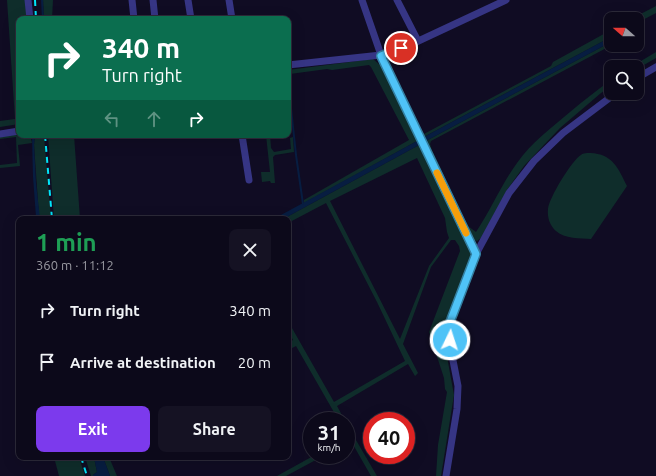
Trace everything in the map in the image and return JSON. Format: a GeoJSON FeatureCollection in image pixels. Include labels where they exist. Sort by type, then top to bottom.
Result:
{"type":"FeatureCollection","features":[{"type":"Feature","properties":{"kind":"street"},"geometry":{"type":"LineString","coordinates":[[28,0],[30,16]]}},
{"type":"Feature","properties":{"kind":"street"},"geometry":{"type":"LineString","coordinates":[[132,0],[134,16]]}},
{"type":"Feature","properties":{"kind":"street"},"geometry":{"type":"LineString","coordinates":[[153,0],[155,16]]}},
{"type":"Feature","properties":{"kind":"street"},"geometry":{"type":"LineString","coordinates":[[188,0],[191,16]]}},
{"type":"Feature","properties":{"kind":"street"},"geometry":{"type":"LineString","coordinates":[[229,0],[232,16]]}},
{"type":"Feature","properties":{"kind":"street"},"geometry":{"type":"LineString","coordinates":[[362,0],[381,56],[476,254]]}},
{"type":"Feature","properties":{"kind":"street"},"geometry":{"type":"LineString","coordinates":[[398,0],[418,41]]}},
{"type":"Feature","properties":{"kind":"street"},"geometry":{"type":"LineString","coordinates":[[291,65],[381,56],[418,41],[506,0]]}},
{"type":"Feature","properties":{"kind":"street"},"geometry":{"type":"LineString","coordinates":[[644,74],[656,67]]}},
{"type":"Feature","properties":{"kind":"street"},"geometry":{"type":"LineString","coordinates":[[446,476],[457,409],[458,386],[450,340],[450,322],[476,254],[509,193],[534,162],[563,133],[607,100]]}},
{"type":"Feature","properties":{"kind":"street"},"geometry":{"type":"LineString","coordinates":[[0,134],[16,131]]}},
{"type":"Feature","properties":{"kind":"street"},"geometry":{"type":"LineString","coordinates":[[242,138],[249,180]]}},
{"type":"Feature","properties":{"kind":"green space"},"geometry":{"type":"Polygon","coordinates":[[[7,0],[26,0],[27,16],[16,16],[16,124],[0,127],[0,121],[15,119],[7,0]]]}},
{"type":"Feature","properties":{"kind":"green space"},"geometry":{"type":"Polygon","coordinates":[[[43,0],[53,0],[52,16],[44,16],[43,0]]]}},
{"type":"Feature","properties":{"kind":"green space"},"geometry":{"type":"Polygon","coordinates":[[[656,6],[656,13],[644,19],[644,12],[656,6]]]}},
{"type":"Feature","properties":{"kind":"green space"},"geometry":{"type":"Polygon","coordinates":[[[604,34],[604,41],[422,138],[422,135],[551,66],[553,62],[604,34]]]}},
{"type":"Feature","properties":{"kind":"green space"},"geometry":{"type":"Polygon","coordinates":[[[604,46],[604,49],[431,141],[430,144],[432,150],[468,226],[476,232],[511,171],[529,149],[556,124],[604,85],[604,91],[560,128],[524,166],[507,190],[481,238],[477,241],[474,240],[424,142],[604,46]]]}},
{"type":"Feature","properties":{"kind":"green space"},"geometry":{"type":"Polygon","coordinates":[[[656,52],[656,58],[644,65],[644,60],[643,60],[656,52]]]}},
{"type":"Feature","properties":{"kind":"green space"},"geometry":{"type":"Polygon","coordinates":[[[373,59],[380,65],[417,141],[304,203],[304,200],[409,140],[369,65],[291,74],[291,70],[373,59]]]}},
{"type":"Feature","properties":{"kind":"green space"},"geometry":{"type":"Polygon","coordinates":[[[16,133],[16,137],[0,139],[0,136],[16,133]]]}},
{"type":"Feature","properties":{"kind":"green space"},"geometry":{"type":"Polygon","coordinates":[[[293,137],[294,152],[275,155],[273,157],[275,183],[271,183],[270,181],[262,182],[261,172],[270,172],[266,138],[270,138],[271,148],[274,152],[291,149],[290,138],[293,137]]]}},
{"type":"Feature","properties":{"kind":"green space"},"geometry":{"type":"Polygon","coordinates":[[[16,138],[31,138],[32,143],[18,145],[20,166],[0,168],[0,165],[17,163],[16,138]]]}},
{"type":"Feature","properties":{"kind":"green space"},"geometry":{"type":"Polygon","coordinates":[[[35,138],[44,138],[51,216],[39,216],[35,138]]]}},
{"type":"Feature","properties":{"kind":"green space"},"geometry":{"type":"Polygon","coordinates":[[[48,138],[74,138],[80,216],[54,216],[48,138]]]}},
{"type":"Feature","properties":{"kind":"green space"},"geometry":{"type":"Polygon","coordinates":[[[419,145],[472,251],[472,255],[449,312],[444,329],[446,351],[454,395],[441,476],[436,476],[438,445],[447,392],[429,332],[460,251],[455,240],[451,240],[431,267],[403,344],[418,373],[415,376],[408,364],[337,406],[340,412],[334,412],[296,346],[291,348],[291,341],[293,340],[291,336],[291,326],[334,402],[405,361],[377,302],[326,203],[291,221],[291,216],[289,216],[419,145]],[[417,158],[330,201],[400,339],[429,266],[449,238],[445,218],[417,158]]]}},
{"type":"Feature","properties":{"kind":"green space"},"geometry":{"type":"Polygon","coordinates":[[[590,153],[604,156],[614,163],[627,186],[591,239],[573,238],[559,234],[549,221],[549,204],[572,164],[582,154],[590,153]]]}},
{"type":"Feature","properties":{"kind":"green space"},"geometry":{"type":"Polygon","coordinates":[[[355,438],[363,452],[363,462],[355,448],[355,438]]]}},
{"type":"Feature","properties":{"kind":"green space"},"geometry":{"type":"Polygon","coordinates":[[[55,460],[80,460],[85,476],[59,476],[55,460]]]}},
{"type":"Feature","properties":{"kind":"green space"},"geometry":{"type":"Polygon","coordinates":[[[86,460],[95,460],[97,472],[91,476],[86,460]]]}},
{"type":"Feature","properties":{"kind":"green space"},"geometry":{"type":"Polygon","coordinates":[[[104,460],[110,460],[117,476],[110,476],[104,460]]]}},
{"type":"Feature","properties":{"kind":"green space"},"geometry":{"type":"Polygon","coordinates":[[[303,462],[303,464],[308,464],[286,476],[277,476],[303,462]]]}},
{"type":"Feature","properties":{"kind":"green space"},"geometry":{"type":"Polygon","coordinates":[[[364,464],[370,464],[377,476],[371,476],[364,464]]]}},
{"type":"Feature","properties":{"kind":"water"},"geometry":{"type":"Polygon","coordinates":[[[604,41],[604,46],[424,142],[422,138],[604,41]]]}},
{"type":"Feature","properties":{"kind":"water"},"geometry":{"type":"Polygon","coordinates":[[[32,138],[35,138],[36,183],[40,216],[36,216],[32,138]]]}},
{"type":"Feature","properties":{"kind":"water"},"geometry":{"type":"Polygon","coordinates":[[[417,141],[419,145],[289,216],[281,215],[417,141]]]}},
{"type":"Feature","properties":{"kind":"water"},"geometry":{"type":"Polygon","coordinates":[[[95,460],[104,460],[110,476],[93,476],[97,472],[95,460]]]}},
{"type":"Feature","properties":{"kind":"waterway"},"geometry":{"type":"LineString","coordinates":[[42,0],[43,16]]}},
{"type":"Feature","properties":{"kind":"waterway"},"geometry":{"type":"LineString","coordinates":[[291,108],[303,204]]}},
{"type":"Feature","properties":{"kind":"railway"},"geometry":{"type":"LineString","coordinates":[[35,0],[36,16]]}},
{"type":"Feature","properties":{"kind":"railway"},"geometry":{"type":"LineString","coordinates":[[45,138],[52,216]]}},
{"type":"Feature","properties":{"kind":"railway"},"geometry":{"type":"LineString","coordinates":[[82,460],[87,476]]}},
{"type":"Feature","properties":{"kind":"slow traffic"},"geometry":{"type":"LineString","coordinates":[[437,173],[466,233]]}},
{"type":"Feature","properties":{"kind":"route"},"geometry":{"type":"LineString","coordinates":[[401,48],[381,56],[476,254],[450,322],[450,340]]}}]}
